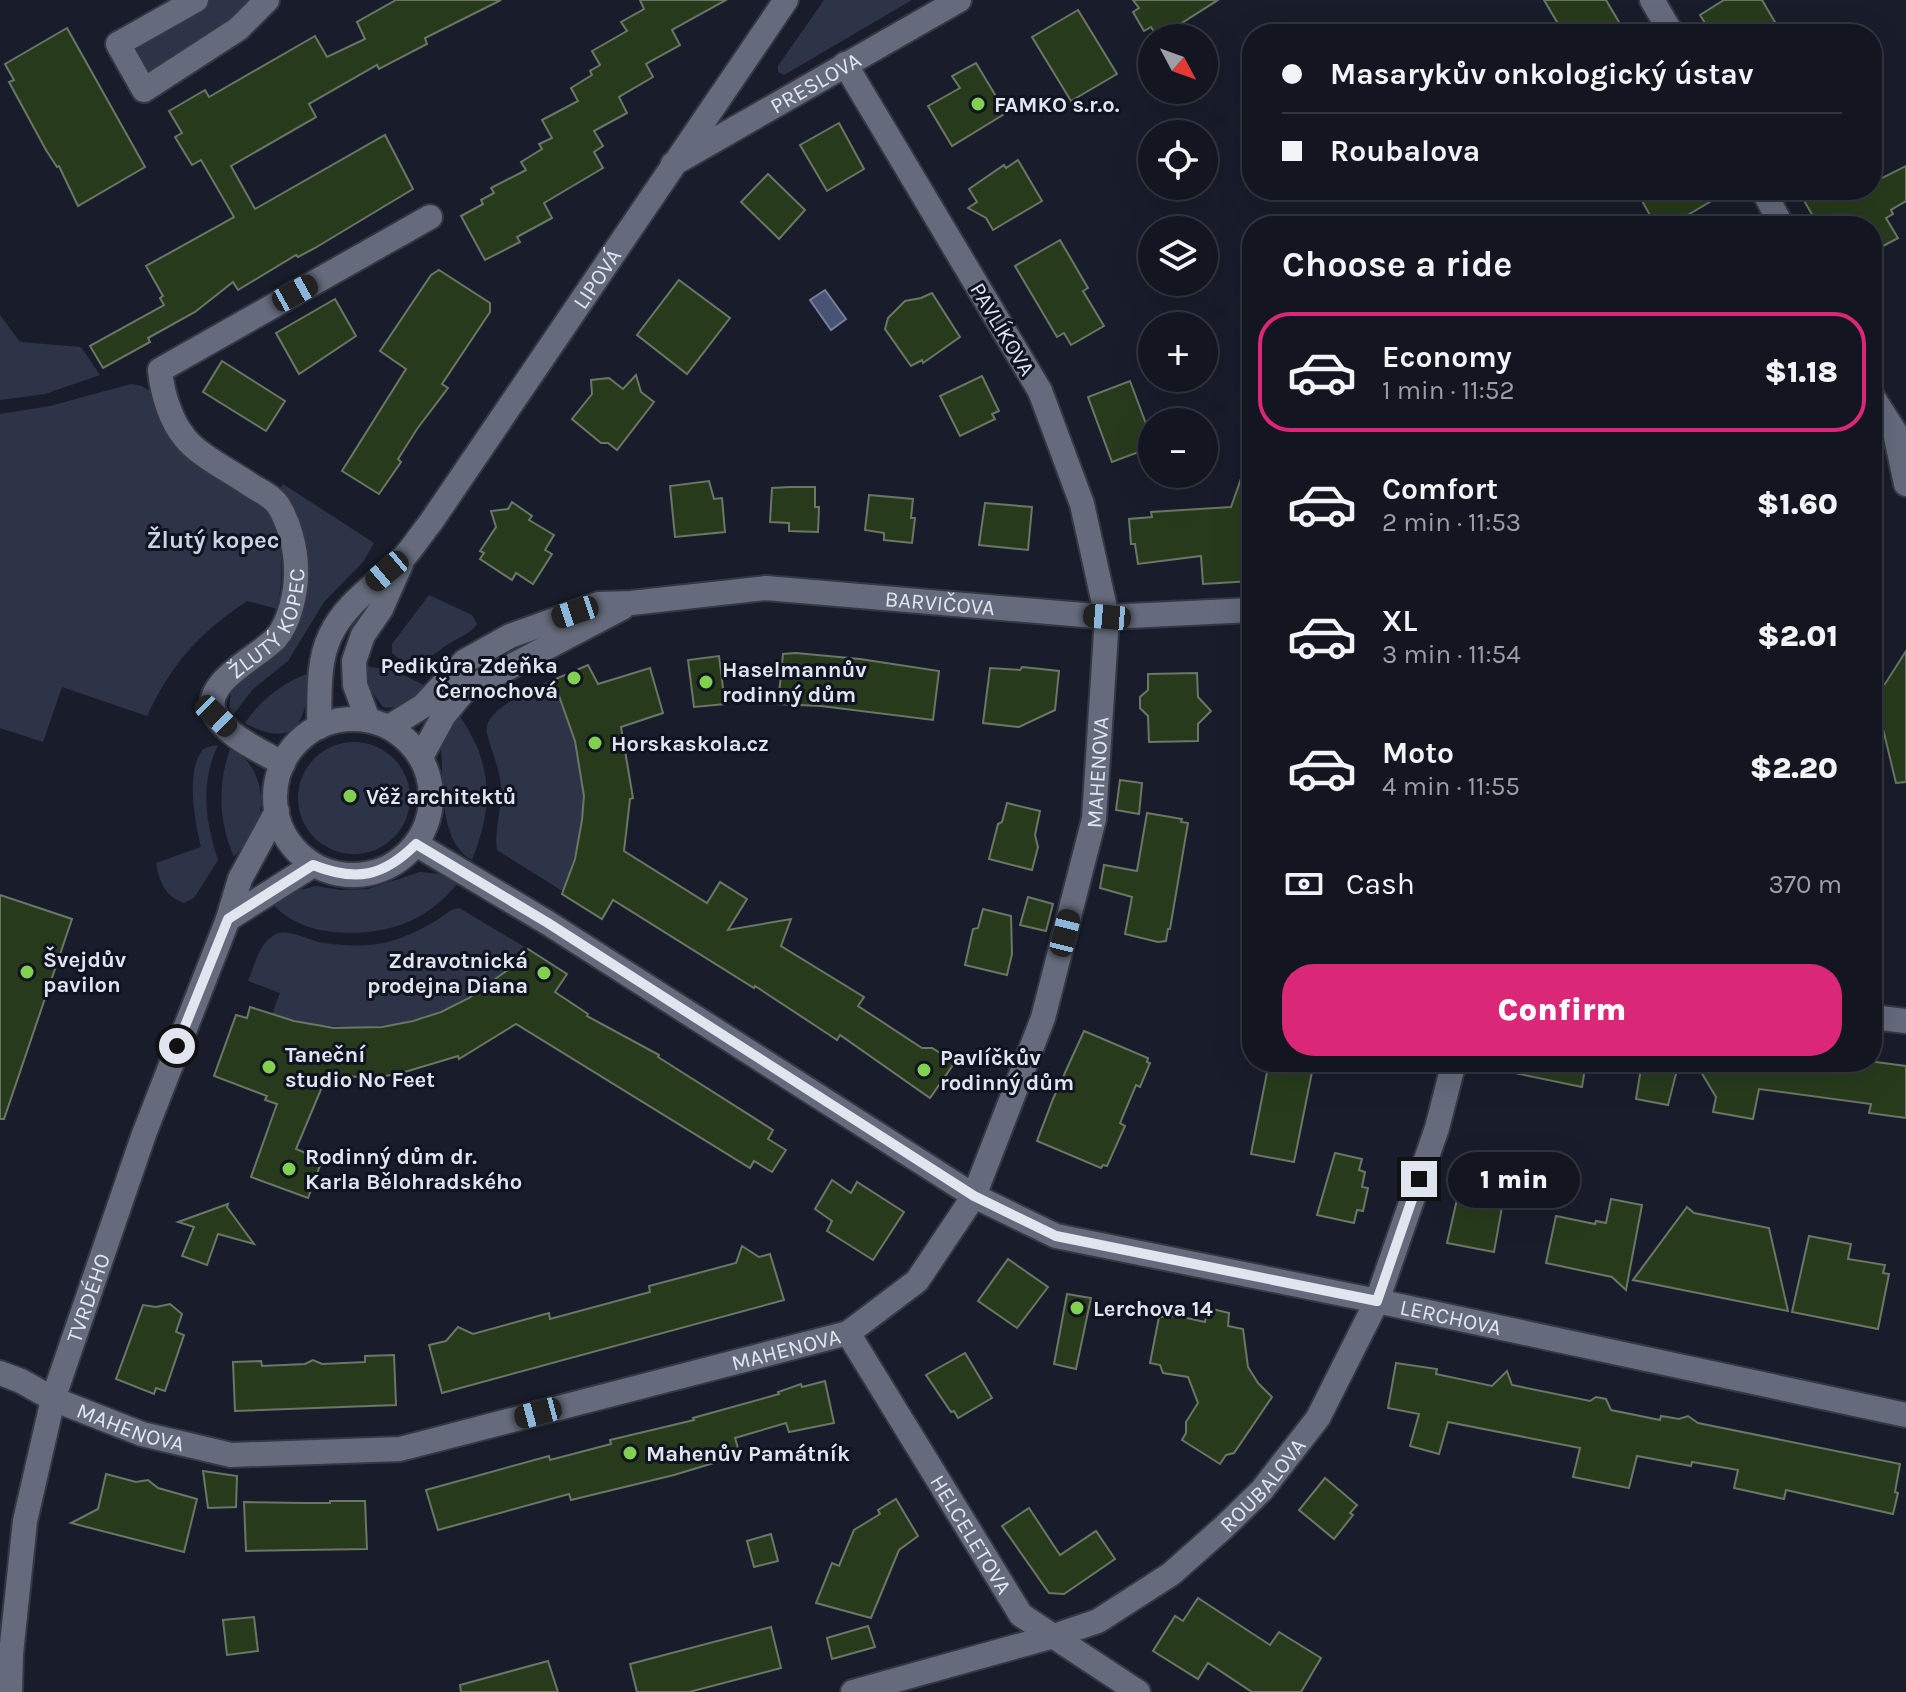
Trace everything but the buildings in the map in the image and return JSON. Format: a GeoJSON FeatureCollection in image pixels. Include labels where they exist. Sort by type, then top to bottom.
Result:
{"type":"FeatureCollection","features":[{"type":"Feature","properties":{"kind":"street"},"geometry":{"type":"LineString","coordinates":[[196,0],[118,44],[144,90],[238,29],[267,0]]}},
{"type":"Feature","properties":{"kind":"street","name":"PRESLOVA"},"geometry":{"type":"LineString","coordinates":[[673,164],[959,0]]}},
{"type":"Feature","properties":{"kind":"street"},"geometry":{"type":"LineString","coordinates":[[1652,0],[1666,24]]}},
{"type":"Feature","properties":{"kind":"street","name":"LIPOVÁ"},"geometry":{"type":"LineString","coordinates":[[378,724],[355,685],[354,661],[363,635],[381,609],[404,557],[440,509],[781,2]]}},
{"type":"Feature","properties":{"kind":"street","name":"PAVLÍKOVA"},"geometry":{"type":"LineString","coordinates":[[845,64],[1040,391],[1082,504],[1107,617]]}},
{"type":"Feature","properties":{"kind":"street","name":"ŽLUTÝ KOPEC"},"geometry":{"type":"LineString","coordinates":[[283,764],[232,732],[216,716],[213,708],[222,682],[234,669],[276,638],[290,610],[297,571],[292,540],[277,503],[185,439],[172,417],[161,384],[160,370],[430,217]]}},
{"type":"Feature","properties":{"kind":"street"},"geometry":{"type":"LineString","coordinates":[[1882,416],[1891,434],[1906,484]]}},
{"type":"Feature","properties":{"kind":"street","name":"LIPOVÁ"},"geometry":{"type":"LineString","coordinates":[[319,727],[322,664],[328,638],[340,618],[369,586],[404,557]]}},
{"type":"Feature","properties":{"kind":"street","name":"BARVIČOVA"},"geometry":{"type":"LineString","coordinates":[[378,724],[423,706],[465,661],[510,636],[599,604],[766,588],[1107,617],[1242,610]]}},
{"type":"Feature","properties":{"kind":"street","name":"BARVIČOVA"},"geometry":{"type":"LineString","coordinates":[[421,757],[444,715],[464,691],[631,603]]}},
{"type":"Feature","properties":{"kind":"street","name":"MAHENOVA"},"geometry":{"type":"LineString","coordinates":[[53,1399],[142,1434],[231,1455],[400,1449],[848,1333],[917,1281],[974,1196],[1043,1018],[1094,819],[1107,617]]}},
{"type":"Feature","properties":{"kind":"street"},"geometry":{"type":"LineString","coordinates":[[341,720],[378,724],[406,739],[421,757],[430,778],[432,801],[427,824],[416,844],[400,860],[380,871],[357,876],[334,873],[313,865],[292,847],[279,823],[275,796],[280,769],[294,746],[319,727],[341,720]]}},
{"type":"Feature","properties":{"kind":"street","name":"TVRDÉHO"},"geometry":{"type":"LineString","coordinates":[[10,1692],[25,1521],[53,1399],[144,1134],[228,919],[240,879],[277,811]]}},
{"type":"Feature","properties":{"kind":"street","name":"LERCHOVA"},"geometry":{"type":"LineString","coordinates":[[416,844],[555,928],[974,1196],[1056,1236],[1377,1301],[1906,1415]]}},
{"type":"Feature","properties":{"kind":"street"},"geometry":{"type":"LineString","coordinates":[[228,919],[313,865]]}},
{"type":"Feature","properties":{"kind":"street"},"geometry":{"type":"LineString","coordinates":[[1882,1018],[1906,1021]]}},
{"type":"Feature","properties":{"kind":"street","name":"ROUBALOVA"},"geometry":{"type":"LineString","coordinates":[[853,1692],[1098,1621],[1171,1574],[1262,1490],[1318,1418],[1377,1301],[1437,1128],[1451,1072]]}},
{"type":"Feature","properties":{"kind":"street","name":"HELCELETOVA"},"geometry":{"type":"LineString","coordinates":[[848,1333],[1021,1615],[1138,1692]]}},
{"type":"Feature","properties":{"kind":"street"},"geometry":{"type":"LineString","coordinates":[[0,1373],[53,1399]]}},
{"type":"Feature","properties":{"kind":"shaded area"},"geometry":{"type":"Polygon","coordinates":[[[209,0],[256,0],[248,11],[156,72],[142,66],[138,57],[144,39],[164,23],[209,0]]]}},
{"type":"Feature","properties":{"kind":"shaded area"},"geometry":{"type":"Polygon","coordinates":[[[824,0],[912,0],[784,75],[778,72],[778,66],[824,0]]]}},
{"type":"Feature","properties":{"kind":"shaded area"},"geometry":{"type":"Polygon","coordinates":[[[825,290],[846,319],[831,330],[810,300],[825,290]]]}},
{"type":"Feature","properties":{"kind":"shaded area"},"geometry":{"type":"Polygon","coordinates":[[[0,315],[20,342],[81,347],[100,375],[45,394],[0,400],[0,315]]]}},
{"type":"Feature","properties":{"kind":"shaded area"},"geometry":{"type":"Polygon","coordinates":[[[131,384],[151,392],[170,437],[179,450],[264,509],[276,531],[281,557],[277,609],[247,601],[215,625],[177,665],[147,716],[62,687],[43,742],[0,728],[0,414],[50,406],[131,384]]]}},
{"type":"Feature","properties":{"kind":"shaded area"},"geometry":{"type":"Polygon","coordinates":[[[283,484],[374,543],[363,562],[324,602],[288,661],[253,689],[233,715],[229,708],[231,693],[289,641],[300,616],[278,491],[283,484]]]}},
{"type":"Feature","properties":{"kind":"shaded area"},"geometry":{"type":"Polygon","coordinates":[[[429,595],[472,615],[477,624],[429,658],[409,663],[392,653],[392,644],[429,595]]]}},
{"type":"Feature","properties":{"kind":"shaded area"},"geometry":{"type":"Polygon","coordinates":[[[367,666],[397,672],[426,686],[402,705],[383,707],[370,689],[367,666]]]}},
{"type":"Feature","properties":{"kind":"shaded area"},"geometry":{"type":"Polygon","coordinates":[[[309,673],[305,705],[296,726],[288,732],[277,734],[245,723],[273,693],[309,673]]]}},
{"type":"Feature","properties":{"kind":"shaded area"},"geometry":{"type":"Polygon","coordinates":[[[550,680],[572,728],[584,784],[582,827],[564,892],[497,850],[501,788],[487,733],[487,725],[500,709],[550,680]]]}},
{"type":"Feature","properties":{"kind":"shaded area"},"geometry":{"type":"Polygon","coordinates":[[[458,714],[478,749],[486,785],[484,821],[472,860],[453,840],[443,794],[442,739],[458,714]]]}},
{"type":"Feature","properties":{"kind":"shaded area"},"geometry":{"type":"Polygon","coordinates":[[[354,742],[376,746],[394,758],[406,776],[410,798],[406,820],[394,838],[376,850],[354,854],[332,850],[314,838],[302,820],[298,798],[302,776],[314,758],[332,746],[354,742]]]}},
{"type":"Feature","properties":{"kind":"shaded area"},"geometry":{"type":"Polygon","coordinates":[[[218,745],[209,773],[206,802],[218,860],[194,898],[184,903],[164,888],[156,863],[201,847],[194,812],[196,761],[202,750],[218,745]]]}},
{"type":"Feature","properties":{"kind":"shaded area"},"geometry":{"type":"Polygon","coordinates":[[[230,749],[253,769],[261,799],[256,825],[234,857],[225,831],[222,804],[223,777],[230,749]]]}},
{"type":"Feature","properties":{"kind":"shaded area"},"geometry":{"type":"Polygon","coordinates":[[[420,872],[439,874],[458,883],[426,912],[387,929],[352,933],[316,929],[285,915],[273,904],[296,891],[316,886],[340,890],[368,889],[420,872]]]}},
{"type":"Feature","properties":{"kind":"shaded area"},"geometry":{"type":"Polygon","coordinates":[[[459,908],[528,949],[472,995],[441,1010],[378,1026],[344,1027],[308,1023],[272,1014],[280,993],[248,981],[265,942],[276,934],[287,933],[335,944],[376,944],[409,935],[459,908]]]}},
{"type":"Feature","properties":{"kind":"place","name":"FAMKO s.r.o."},"geometry":{"type":"Point","coordinates":[978,104]}},
{"type":"Feature","properties":{"kind":"place","name":"Pedikůra Zdeňka Černochová"},"geometry":{"type":"Point","coordinates":[574,678]}},
{"type":"Feature","properties":{"kind":"place","name":"Haselmannův rodinný dům"},"geometry":{"type":"Point","coordinates":[706,682]}},
{"type":"Feature","properties":{"kind":"place","name":"Horskaskola.cz"},"geometry":{"type":"Point","coordinates":[595,743]}},
{"type":"Feature","properties":{"kind":"place","name":"Věž architektů"},"geometry":{"type":"Point","coordinates":[350,796]}},
{"type":"Feature","properties":{"kind":"place","name":"Švejdův pavilon"},"geometry":{"type":"Point","coordinates":[27,972]}},
{"type":"Feature","properties":{"kind":"place","name":"Zdravotnická prodejna Diana"},"geometry":{"type":"Point","coordinates":[544,973]}},
{"type":"Feature","properties":{"kind":"place","name":"Taneční studio No Feet"},"geometry":{"type":"Point","coordinates":[269,1067]}},
{"type":"Feature","properties":{"kind":"place","name":"Pavlíčkův rodinný dům"},"geometry":{"type":"Point","coordinates":[924,1070]}},
{"type":"Feature","properties":{"kind":"place","name":"Rodinný dům dr. Karla Bělohradského"},"geometry":{"type":"Point","coordinates":[289,1169]}},
{"type":"Feature","properties":{"kind":"place","name":"Lerchova 14"},"geometry":{"type":"Point","coordinates":[1077,1308]}},
{"type":"Feature","properties":{"kind":"place","name":"Mahenův Památník"},"geometry":{"type":"Point","coordinates":[630,1453]}},
{"type":"Feature","properties":{"kind":"district","name":"Žlutý kopec"},"geometry":{"type":"Point","coordinates":[213,540]}},
{"type":"Feature","properties":{"kind":"route"},"geometry":{"type":"LineString","coordinates":[[177,1046],[228,919],[313,865],[334,873],[357,876],[380,871],[400,860],[416,844],[548,923],[974,1196],[1056,1236],[1377,1301],[1419,1179]]}}]}
